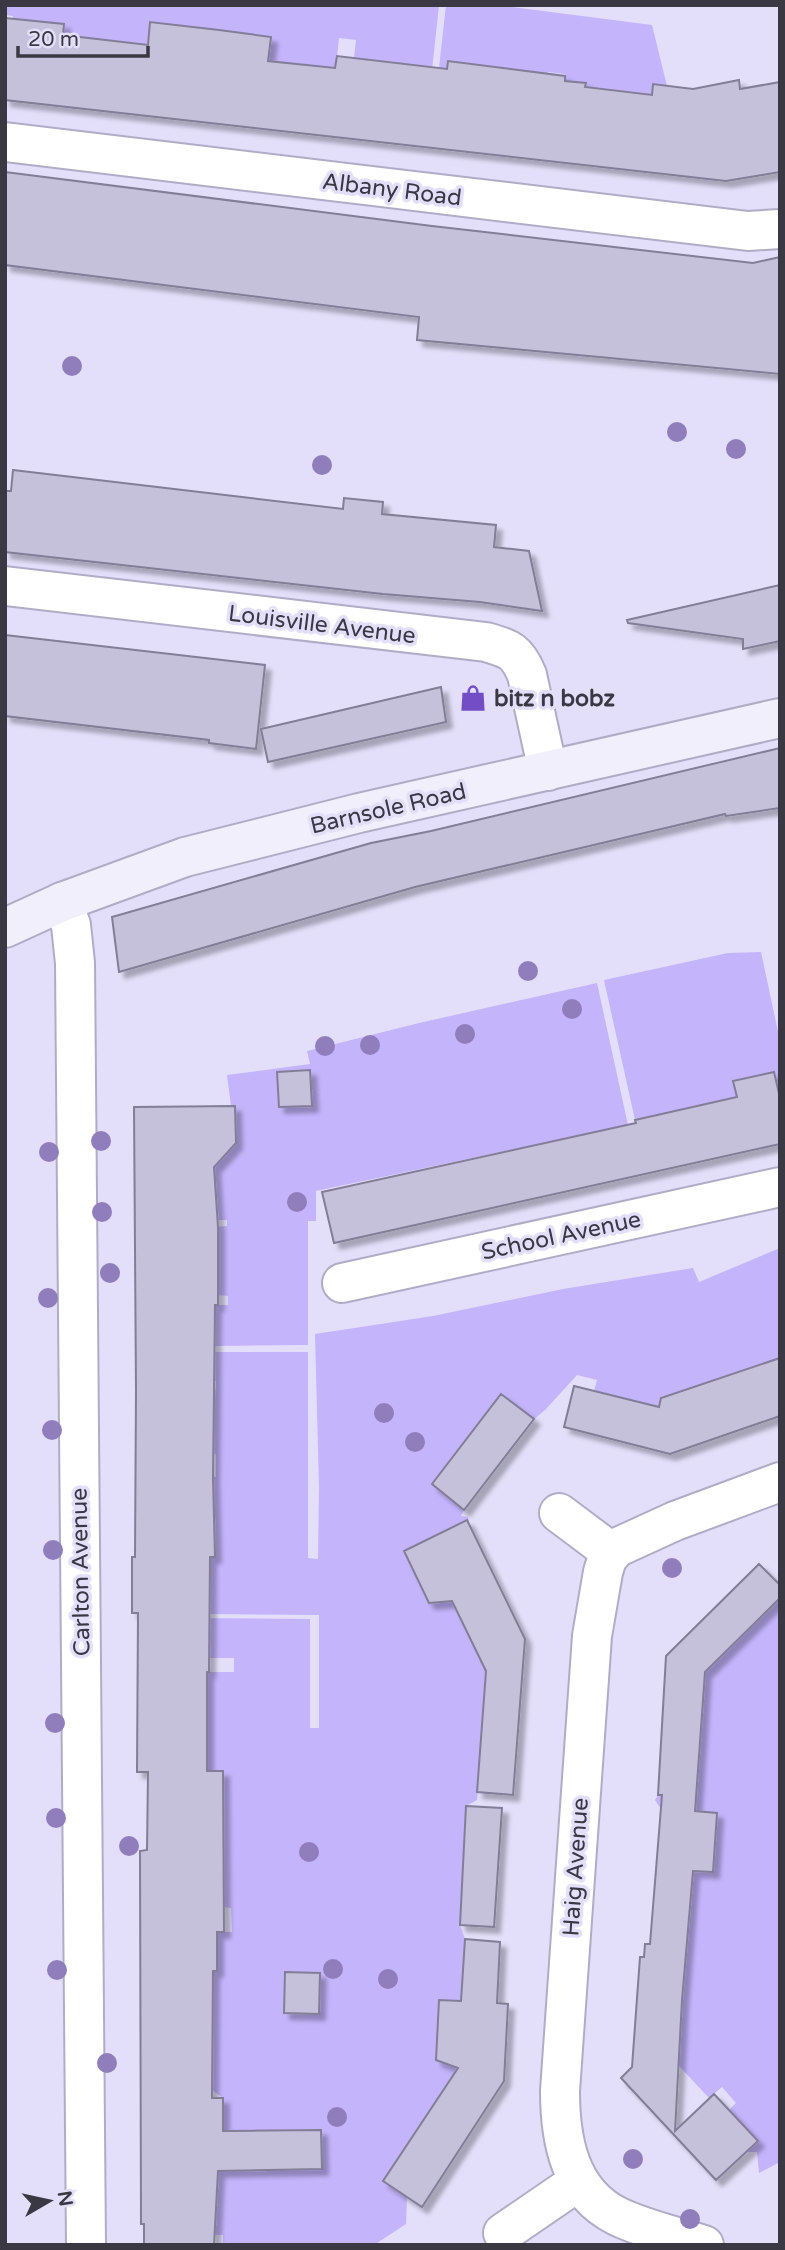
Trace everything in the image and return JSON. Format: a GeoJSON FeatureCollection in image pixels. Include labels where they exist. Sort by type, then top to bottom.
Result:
{"type":"FeatureCollection","features":[{"type":"Feature","properties":{"kind":"street","name":"Albany Road"},"geometry":{"type":"LineString","coordinates":[[5,142],[735,229],[780,229]]}},
{"type":"Feature","properties":{"kind":"street","name":"Louisville Avenue"},"geometry":{"type":"LineString","coordinates":[[5,586],[486,642],[509,649],[521,660],[527,675],[548,771]]}},
{"type":"Feature","properties":{"kind":"street","name":"Barnsole Road"},"geometry":{"type":"LineString","coordinates":[[5,928],[62,902],[185,857],[359,813],[780,718]]}},
{"type":"Feature","properties":{"kind":"street","name":"Carlton Avenue"},"geometry":{"type":"LineString","coordinates":[[62,902],[71,925],[75,963],[86,2245]]}},
{"type":"Feature","properties":{"kind":"street","name":"School Avenue"},"geometry":{"type":"LineString","coordinates":[[342,1283],[780,1187]]}},
{"type":"Feature","properties":{"kind":"street"},"geometry":{"type":"LineString","coordinates":[[559,1513],[611,1552],[665,1525],[780,1482]]}},
{"type":"Feature","properties":{"kind":"street","name":"Haig Avenue"},"geometry":{"type":"LineString","coordinates":[[611,1552],[603,1572],[592,1636],[560,2091],[562,2135],[579,2181],[597,2202],[617,2216],[704,2245]]}},
{"type":"Feature","properties":{"kind":"street"},"geometry":{"type":"LineString","coordinates":[[503,2233],[579,2181]]}},
{"type":"Feature","properties":{"kind":"shaded area"},"geometry":{"type":"Polygon","coordinates":[[[5,5],[439,5],[429,98],[422,66],[354,58],[356,40],[339,38],[334,87],[318,67],[283,62],[281,81],[168,24],[150,22],[148,45],[61,55],[64,25],[29,20],[9,49],[13,16],[5,15],[5,5]]]}},
{"type":"Feature","properties":{"kind":"shaded area"},"geometry":{"type":"Polygon","coordinates":[[[446,5],[496,5],[652,25],[667,86],[654,84],[649,124],[582,116],[586,84],[565,81],[565,74],[548,72],[545,96],[448,61],[445,87],[437,86],[446,5]]]}},
{"type":"Feature","properties":{"kind":"shaded area"},"geometry":{"type":"Polygon","coordinates":[[[761,952],[780,1041],[780,1092],[773,1072],[733,1081],[737,1097],[635,1120],[604,980],[728,953],[761,952]]]}},
{"type":"Feature","properties":{"kind":"shaded area"},"geometry":{"type":"Polygon","coordinates":[[[597,983],[628,1125],[316,1191],[316,1221],[308,1221],[308,1345],[215,1346],[215,1305],[228,1305],[228,1296],[218,1295],[215,1227],[227,1226],[227,1220],[192,1220],[192,1185],[236,1143],[235,1112],[231,1106],[227,1075],[310,1064],[307,1051],[597,983]]]}},
{"type":"Feature","properties":{"kind":"shaded area"},"geometry":{"type":"Polygon","coordinates":[[[780,1248],[780,1358],[684,1401],[662,1396],[659,1407],[594,1391],[597,1380],[577,1375],[534,1419],[501,1394],[432,1484],[464,1510],[461,1516],[468,1517],[470,1526],[449,1529],[404,1551],[429,1603],[452,1601],[488,1667],[477,1800],[466,1806],[460,1925],[465,1939],[461,2001],[439,2001],[436,2060],[460,2069],[384,2181],[407,2197],[406,2224],[374,2245],[223,2245],[223,2235],[144,2234],[143,2229],[216,2230],[215,2225],[204,2214],[223,2098],[212,2090],[195,1971],[217,1971],[217,1932],[232,1932],[231,1908],[223,1907],[223,1772],[207,1772],[207,1729],[187,1672],[234,1672],[234,1658],[206,1658],[187,1618],[310,1619],[310,1728],[319,1728],[319,1615],[210,1614],[210,1557],[194,1478],[216,1477],[216,1454],[194,1454],[194,1400],[215,1400],[216,1381],[194,1381],[194,1352],[308,1352],[308,1558],[318,1559],[315,1334],[433,1316],[563,1289],[693,1268],[699,1282],[780,1248]]]}},
{"type":"Feature","properties":{"kind":"shaded area"},"geometry":{"type":"Polygon","coordinates":[[[780,1598],[780,2162],[759,2173],[757,2152],[746,2152],[742,2147],[753,2136],[729,2110],[736,2103],[722,2087],[709,2098],[680,2067],[656,2064],[679,2055],[686,1947],[652,1928],[689,1930],[693,1871],[713,1872],[717,1814],[661,1809],[655,1800],[658,1795],[696,1797],[703,1675],[780,1598]]]}},
{"type":"Feature","properties":{"kind":"building"},"geometry":{"type":"Polygon","coordinates":[[[5,18],[64,24],[63,35],[148,45],[150,22],[219,30],[271,37],[268,61],[335,68],[337,56],[447,69],[448,61],[565,76],[565,81],[586,83],[585,87],[652,95],[653,84],[693,89],[739,80],[740,89],[780,82],[780,172],[726,181],[5,100],[5,18]]]}},
{"type":"Feature","properties":{"kind":"building"},"geometry":{"type":"Polygon","coordinates":[[[5,172],[753,263],[780,257],[780,374],[417,340],[419,317],[5,265],[5,172]]]}},
{"type":"Feature","properties":{"kind":"building"},"geometry":{"type":"Polygon","coordinates":[[[13,470],[343,509],[344,498],[383,502],[382,514],[496,525],[494,547],[529,551],[542,611],[480,602],[383,594],[5,552],[5,491],[11,491],[13,470]]]}},
{"type":"Feature","properties":{"kind":"building"},"geometry":{"type":"Polygon","coordinates":[[[780,585],[780,641],[743,649],[743,639],[628,623],[627,620],[780,585]]]}},
{"type":"Feature","properties":{"kind":"building"},"geometry":{"type":"Polygon","coordinates":[[[5,635],[265,665],[256,749],[209,743],[209,740],[5,716],[5,635]]]}},
{"type":"Feature","properties":{"kind":"building"},"geometry":{"type":"Polygon","coordinates":[[[441,687],[446,722],[268,762],[261,729],[441,687]]]}},
{"type":"Feature","properties":{"kind":"building"},"geometry":{"type":"Polygon","coordinates":[[[780,748],[780,808],[725,814],[415,887],[119,972],[112,917],[371,843],[780,748]]]}},
{"type":"Feature","properties":{"kind":"building"},"geometry":{"type":"Polygon","coordinates":[[[310,1070],[312,1106],[279,1107],[277,1072],[310,1070]]]}},
{"type":"Feature","properties":{"kind":"building"},"geometry":{"type":"Polygon","coordinates":[[[774,1072],[780,1098],[780,1144],[334,1243],[322,1192],[636,1123],[635,1120],[737,1097],[733,1081],[774,1072]]]}},
{"type":"Feature","properties":{"kind":"building"},"geometry":{"type":"Polygon","coordinates":[[[235,1106],[236,1143],[214,1167],[218,1227],[218,1305],[215,1305],[215,1557],[210,1557],[207,1771],[223,1771],[224,1932],[217,1932],[217,1971],[213,1971],[212,2098],[223,2098],[223,2131],[321,2130],[322,2169],[218,2171],[214,2245],[144,2245],[144,2224],[141,2224],[140,1851],[147,1850],[148,1772],[137,1772],[138,1613],[132,1613],[136,1391],[134,1107],[235,1106]]]}},
{"type":"Feature","properties":{"kind":"building"},"geometry":{"type":"Polygon","coordinates":[[[780,1358],[780,1416],[670,1454],[564,1427],[574,1386],[659,1407],[661,1398],[780,1358]]]}},
{"type":"Feature","properties":{"kind":"building"},"geometry":{"type":"Polygon","coordinates":[[[501,1394],[534,1419],[464,1510],[432,1484],[501,1394]]]}},
{"type":"Feature","properties":{"kind":"building"},"geometry":{"type":"Polygon","coordinates":[[[467,1520],[525,1639],[513,1795],[477,1792],[486,1671],[452,1601],[429,1603],[404,1551],[467,1520]]]}},
{"type":"Feature","properties":{"kind":"building"},"geometry":{"type":"Polygon","coordinates":[[[759,1564],[780,1585],[780,1598],[705,1672],[695,1811],[717,1813],[713,1872],[693,1871],[675,2131],[714,2094],[758,2141],[716,2180],[621,2078],[632,2067],[640,1957],[644,1957],[645,1944],[650,1944],[662,1795],[658,1795],[666,1656],[759,1564]]]}},
{"type":"Feature","properties":{"kind":"building"},"geometry":{"type":"Polygon","coordinates":[[[466,1806],[502,1808],[494,1927],[460,1925],[466,1806]]]}},
{"type":"Feature","properties":{"kind":"building"},"geometry":{"type":"Polygon","coordinates":[[[465,1939],[500,1942],[497,2003],[508,2004],[504,2081],[422,2207],[383,2181],[458,2068],[436,2060],[439,2000],[461,2001],[465,1939]]]}},
{"type":"Feature","properties":{"kind":"building"},"geometry":{"type":"Polygon","coordinates":[[[285,1972],[320,1973],[319,2014],[284,2013],[285,1972]]]}},
{"type":"Feature","properties":{"kind":"place","name":"bitz n bobz"},"geometry":{"type":"Point","coordinates":[473,698]}}]}
